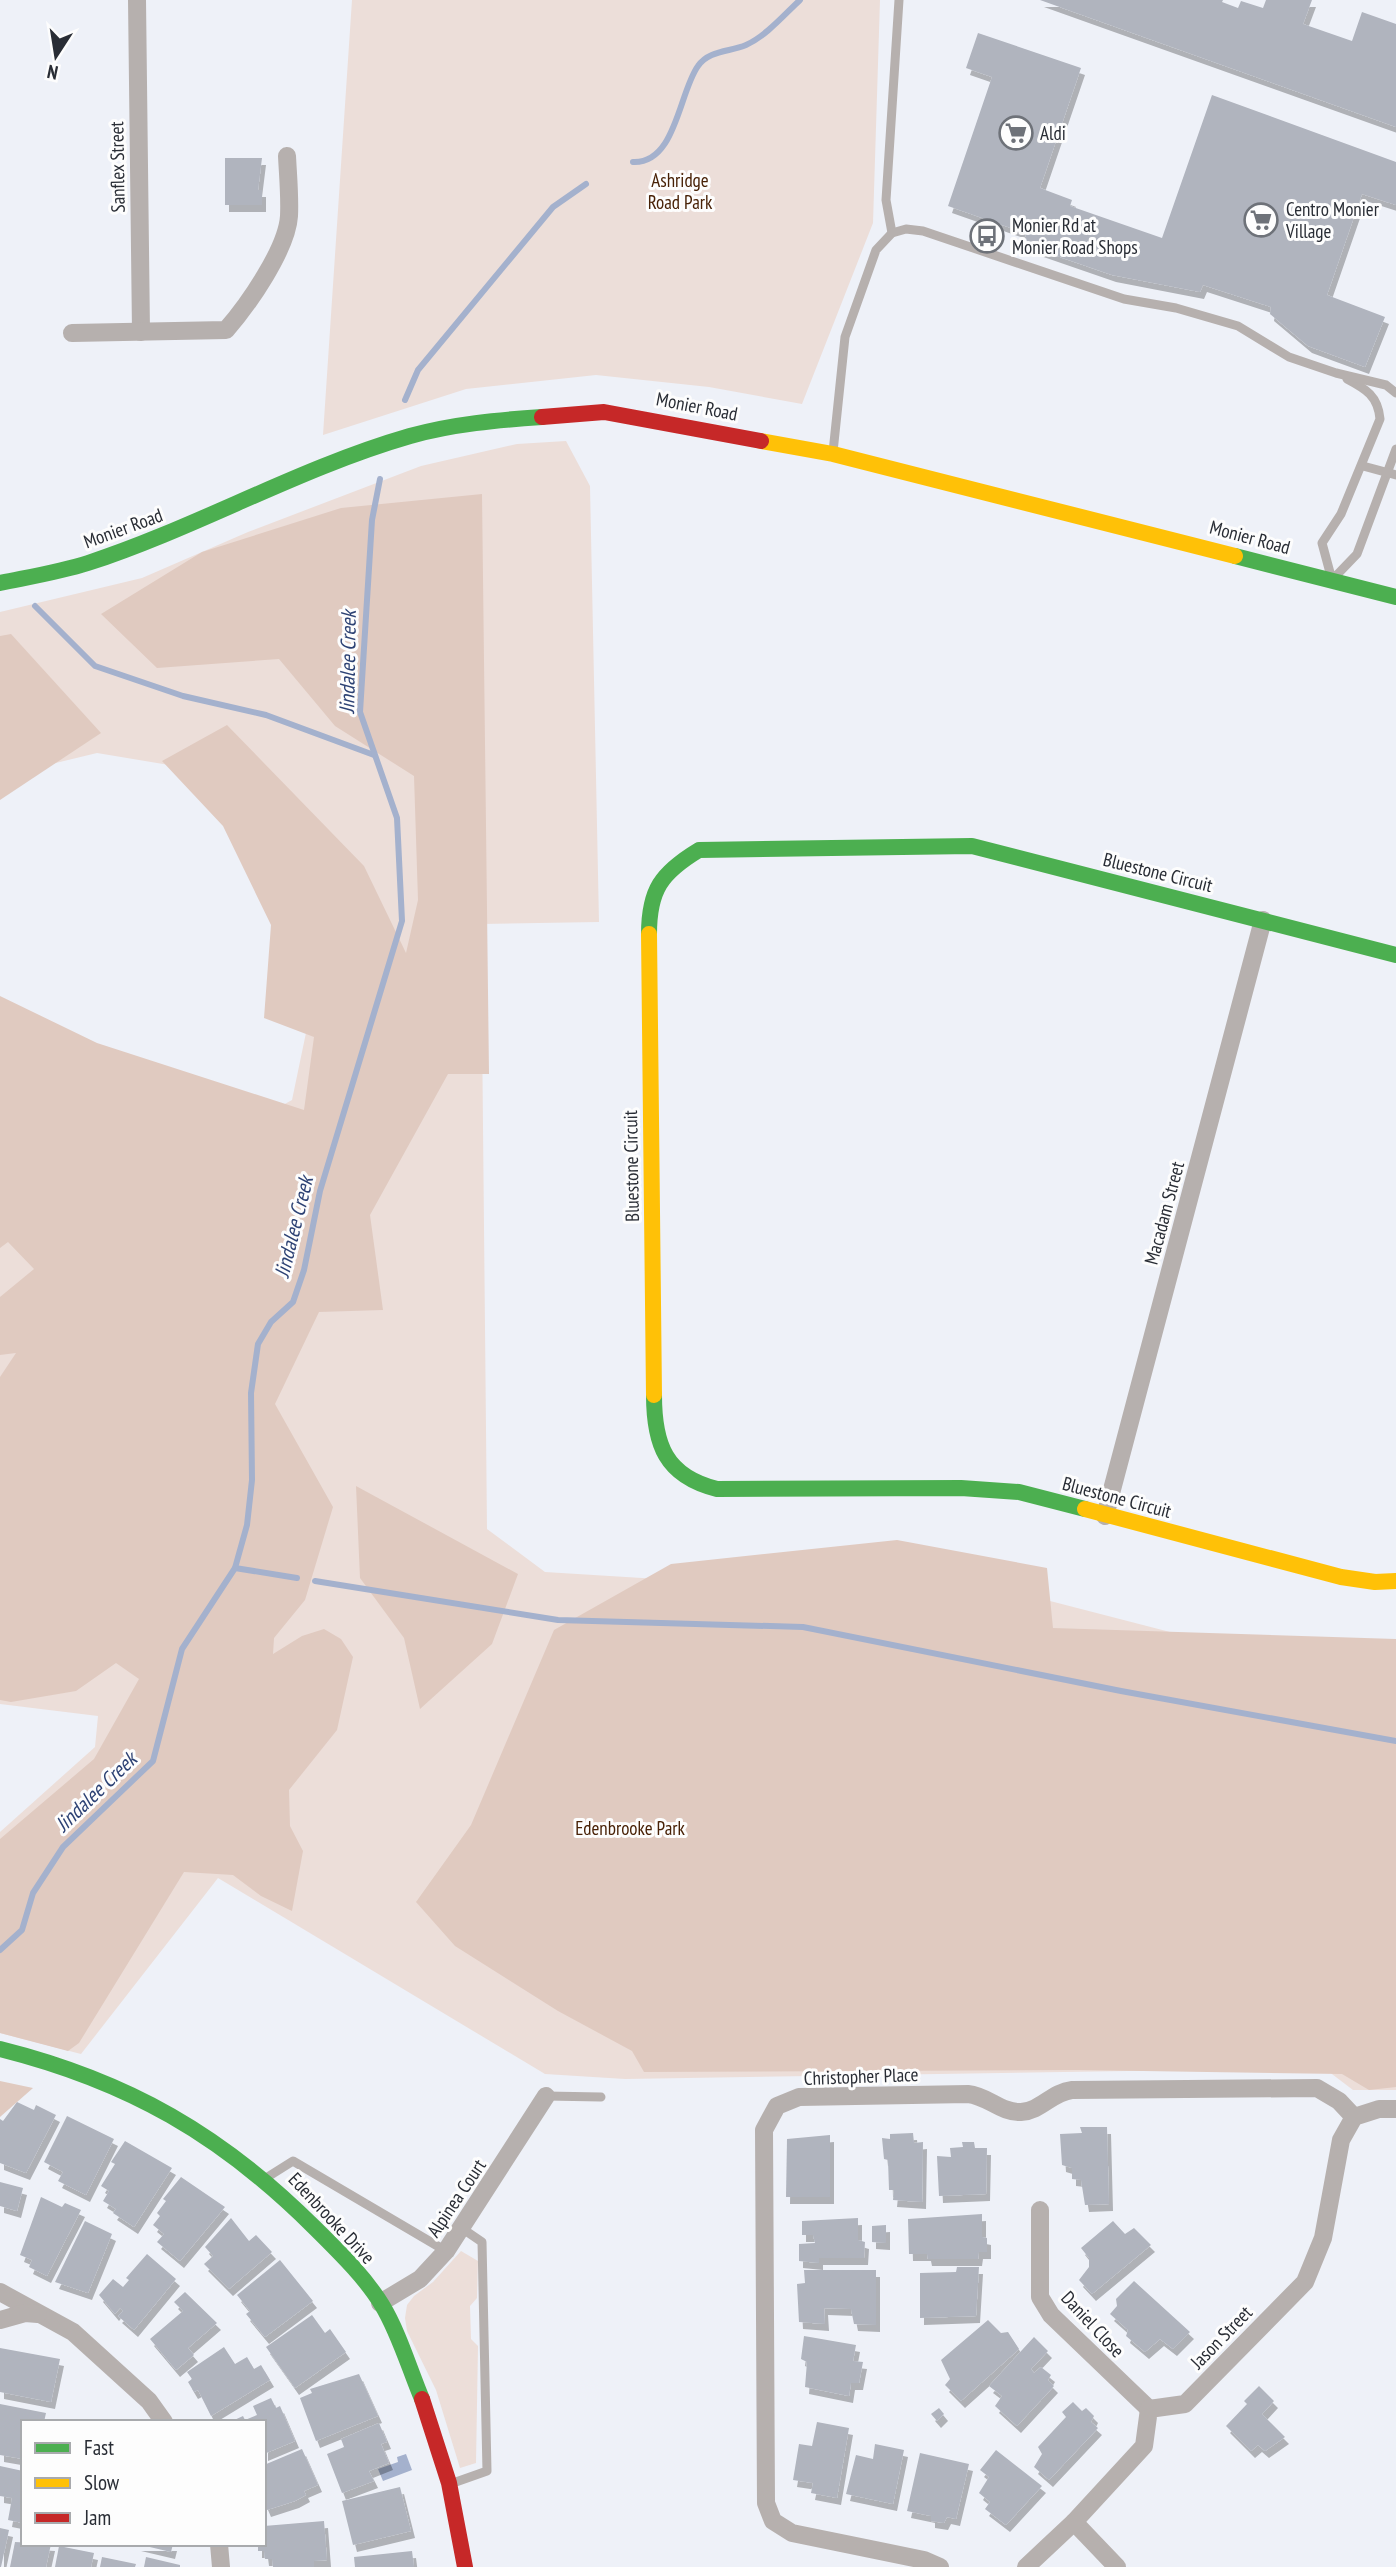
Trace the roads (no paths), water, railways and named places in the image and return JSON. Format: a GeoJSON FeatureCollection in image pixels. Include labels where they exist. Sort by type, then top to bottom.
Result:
{"type":"FeatureCollection","features":[{"type":"Feature","properties":{"kind":"street","name":"Sanflex Street"},"geometry":{"type":"LineString","coordinates":[[137,0],[141,332]]}},
{"type":"Feature","properties":{"kind":"street"},"geometry":{"type":"LineString","coordinates":[[72,333],[226,330],[238,317],[283,242],[289,218],[287,156]]}},
{"type":"Feature","properties":{"kind":"street","name":"Monier Road"},"geometry":{"type":"LineString","coordinates":[[0,583],[86,564],[172,533],[302,474],[411,436],[490,421],[604,412],[833,454],[1396,597]]}},
{"type":"Feature","properties":{"kind":"street","name":"Bluestone Circuit"},"geometry":{"type":"LineString","coordinates":[[1396,955],[972,846],[699,850],[671,866],[654,888],[649,910],[654,1425],[660,1447],[672,1470],[697,1485],[717,1489],[961,1488],[1019,1492],[1340,1577],[1376,1582],[1396,1581]]}},
{"type":"Feature","properties":{"kind":"street","name":"Macadam Street"},"geometry":{"type":"LineString","coordinates":[[1105,1516],[1263,920]]}},
{"type":"Feature","properties":{"kind":"street","name":"Edenbrooke Drive"},"geometry":{"type":"LineString","coordinates":[[0,2049],[69,2066],[124,2088],[189,2122],[266,2178],[334,2248],[380,2303],[417,2386],[451,2484],[465,2567]]}},
{"type":"Feature","properties":{"kind":"street","name":"Christopher Place"},"geometry":{"type":"LineString","coordinates":[[940,2567],[924,2560],[792,2533],[773,2521],[766,2503],[764,2130],[777,2106],[799,2097],[968,2094],[984,2098],[1006,2110],[1020,2112],[1034,2109],[1060,2093],[1072,2090],[1317,2088],[1339,2101],[1354,2117]]}},
{"type":"Feature","properties":{"kind":"street","name":"Alpinea Court"},"geometry":{"type":"LineString","coordinates":[[380,2303],[420,2279],[446,2251],[463,2229],[546,2096]]}},
{"type":"Feature","properties":{"kind":"street"},"geometry":{"type":"LineString","coordinates":[[1354,2117],[1379,2109],[1396,2109]]}},
{"type":"Feature","properties":{"kind":"street","name":"Jason Street"},"geometry":{"type":"LineString","coordinates":[[1149,2409],[1185,2404],[1305,2282],[1323,2238],[1341,2140],[1354,2117]]}},
{"type":"Feature","properties":{"kind":"street","name":"Daniel Close"},"geometry":{"type":"LineString","coordinates":[[1040,2210],[1040,2297],[1051,2315],[1149,2409]]}},
{"type":"Feature","properties":{"kind":"street"},"geometry":{"type":"LineString","coordinates":[[0,2292],[73,2332],[107,2360],[149,2401],[163,2420]]}},
{"type":"Feature","properties":{"kind":"street"},"geometry":{"type":"LineString","coordinates":[[0,2320],[26,2313],[42,2315]]}},
{"type":"Feature","properties":{"kind":"street"},"geometry":{"type":"LineString","coordinates":[[1026,2567],[1074,2522],[1144,2446],[1149,2409]]}},
{"type":"Feature","properties":{"kind":"street"},"geometry":{"type":"LineString","coordinates":[[1074,2522],[1117,2567]]}},
{"type":"Feature","properties":{"kind":"street"},"geometry":{"type":"LineString","coordinates":[[219,2546],[221,2567]]}},
{"type":"Feature","properties":{"kind":"lane"},"geometry":{"type":"LineString","coordinates":[[892,233],[886,200],[899,0]]}},
{"type":"Feature","properties":{"kind":"lane"},"geometry":{"type":"LineString","coordinates":[[833,454],[845,337],[876,250],[892,233],[906,229],[923,231],[1124,299],[1209,316],[1238,326],[1289,356],[1336,373],[1386,385],[1396,393]]}},
{"type":"Feature","properties":{"kind":"lane"},"geometry":{"type":"LineString","coordinates":[[1332,580],[1322,543],[1341,514],[1363,466],[1380,419],[1379,403],[1368,390],[1336,373]]}},
{"type":"Feature","properties":{"kind":"lane"},"geometry":{"type":"LineString","coordinates":[[1332,580],[1357,554],[1391,475],[1396,449]]}},
{"type":"Feature","properties":{"kind":"lane"},"geometry":{"type":"LineString","coordinates":[[1363,466],[1391,475]]}},
{"type":"Feature","properties":{"kind":"lane"},"geometry":{"type":"LineString","coordinates":[[546,2096],[601,2097]]}},
{"type":"Feature","properties":{"kind":"lane"},"geometry":{"type":"LineString","coordinates":[[266,2178],[293,2161],[446,2251]]}},
{"type":"Feature","properties":{"kind":"lane"},"geometry":{"type":"LineString","coordinates":[[451,2484],[487,2471],[482,2242],[463,2229]]}},
{"type":"Feature","properties":{"kind":"water"},"geometry":{"type":"Polygon","coordinates":[[[406,2454],[412,2470],[383,2481],[378,2469],[398,2462],[397,2457],[406,2454]]]}},
{"type":"Feature","properties":{"kind":"waterway","name":"Jindalee Creek"},"geometry":{"type":"LineString","coordinates":[[633,162],[647,160],[659,152],[674,124],[692,78],[703,61],[761,36],[800,0]]}},
{"type":"Feature","properties":{"kind":"waterway"},"geometry":{"type":"LineString","coordinates":[[405,400],[418,370],[553,207],[586,184]]}},
{"type":"Feature","properties":{"kind":"waterway","name":"Jindalee Creek"},"geometry":{"type":"LineString","coordinates":[[0,1950],[22,1930],[33,1893],[63,1847],[153,1761],[182,1649],[235,1568],[247,1525],[252,1480],[251,1393],[258,1344],[271,1322],[293,1302],[304,1270],[320,1191],[402,921],[397,818],[360,712],[372,520],[380,479]]}},
{"type":"Feature","properties":{"kind":"waterway"},"geometry":{"type":"LineString","coordinates":[[35,606],[95,666],[183,696],[266,715],[374,755]]}},
{"type":"Feature","properties":{"kind":"waterway"},"geometry":{"type":"LineString","coordinates":[[235,1568],[297,1578]]}},
{"type":"Feature","properties":{"kind":"waterway"},"geometry":{"type":"LineString","coordinates":[[315,1581],[558,1620],[803,1627],[1121,1691],[1396,1741]]}},
{"type":"Feature","properties":{"kind":"place","name":"Aldi"},"geometry":{"type":"Point","coordinates":[1016,133]}},
{"type":"Feature","properties":{"kind":"place","name":"Centro Monier Village"},"geometry":{"type":"Point","coordinates":[1261,220]}},
{"type":"Feature","properties":{"kind":"place","name":"Monier Rd at Monier Road Shops"},"geometry":{"type":"Point","coordinates":[987,236]}},
{"type":"Feature","properties":{"kind":"park label","name":"Ashridge Road Park"},"geometry":{"type":"Point","coordinates":[680,191]}},
{"type":"Feature","properties":{"kind":"park label","name":"Edenbrooke Park"},"geometry":{"type":"Point","coordinates":[630,1828]}}]}
